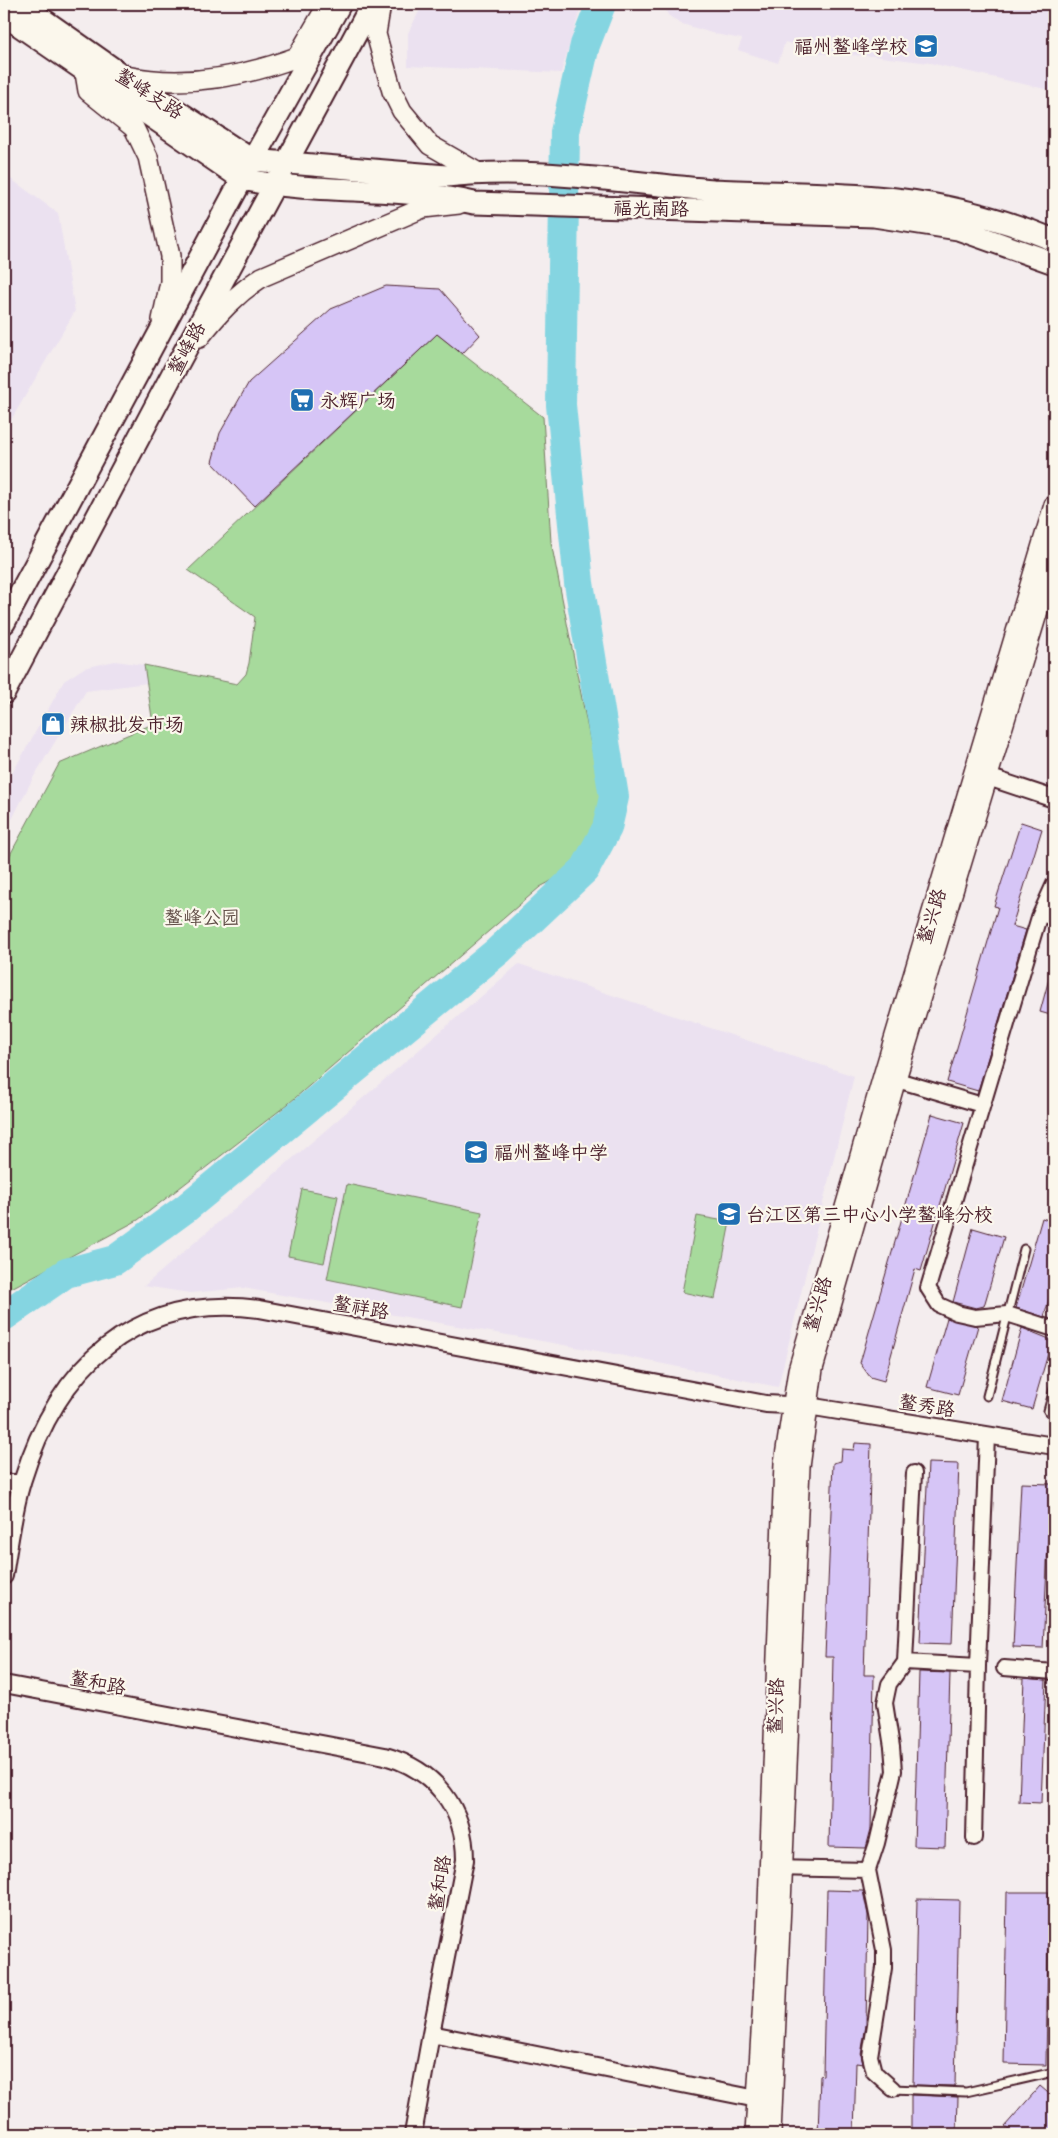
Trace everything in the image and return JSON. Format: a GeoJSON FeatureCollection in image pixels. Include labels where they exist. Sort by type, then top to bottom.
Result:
{"type":"FeatureCollection","features":[{"type":"Feature","properties":{"kind":"main road","name":"鳌峰支路"},"geometry":{"type":"LineString","coordinates":[[21,4],[122,75],[252,160],[286,164]]}},
{"type":"Feature","properties":{"kind":"main road"},"geometry":{"type":"LineString","coordinates":[[122,75],[148,81],[190,82],[222,78],[286,62],[297,58],[328,4]]}},
{"type":"Feature","properties":{"kind":"main road","name":"鳌峰路"},"geometry":{"type":"LineString","coordinates":[[4,623],[252,160],[340,4]]}},
{"type":"Feature","properties":{"kind":"main road","name":"鳌峰路"},"geometry":{"type":"LineString","coordinates":[[4,694],[174,371],[372,4]]}},
{"type":"Feature","properties":{"kind":"main road"},"geometry":{"type":"LineString","coordinates":[[381,4],[376,34],[392,91],[402,111],[430,144],[477,172]]}},
{"type":"Feature","properties":{"kind":"main road","name":"鳌峰支路"},"geometry":{"type":"LineString","coordinates":[[4,15],[85,73],[242,179]]}},
{"type":"Feature","properties":{"kind":"main road"},"geometry":{"type":"LineString","coordinates":[[85,73],[88,91],[134,128],[148,157],[169,245],[171,269],[160,334]]}},
{"type":"Feature","properties":{"kind":"main road","name":"福光南路"},"geometry":{"type":"LineString","coordinates":[[286,164],[446,176],[477,172],[594,177],[713,190],[876,197],[962,210],[1054,240]]}},
{"type":"Feature","properties":{"kind":"main road","name":"福光南路"},"geometry":{"type":"LineString","coordinates":[[242,179],[273,186],[445,196],[474,203],[593,208],[712,209],[874,216],[958,229],[1054,263]]}},
{"type":"Feature","properties":{"kind":"main road"},"geometry":{"type":"LineString","coordinates":[[174,371],[218,313],[240,291],[262,277],[423,208],[474,203]]}},
{"type":"Feature","properties":{"kind":"main road","name":"鳌兴路"},"geometry":{"type":"LineString","coordinates":[[982,775],[1054,505]]}},
{"type":"Feature","properties":{"kind":"main road","name":"鳌兴路"},"geometry":{"type":"LineString","coordinates":[[770,2134],[765,2098],[777,1868],[784,1463],[800,1406],[798,1370],[982,775],[1054,558]]}},
{"type":"Feature","properties":{"kind":"main road","name":"鳌兴路"},"geometry":{"type":"LineString","coordinates":[[755,2134],[765,2098]]}},
{"type":"Feature","properties":{"kind":"street"},"geometry":{"type":"LineString","coordinates":[[982,775],[1054,799]]}},
{"type":"Feature","properties":{"kind":"street"},"geometry":{"type":"LineString","coordinates":[[1054,884],[1038,917],[928,1288],[940,1305],[957,1313],[975,1317],[1007,1314],[1054,1329]]}},
{"type":"Feature","properties":{"kind":"street"},"geometry":{"type":"LineString","coordinates":[[890,1077],[982,1105]]}},
{"type":"Feature","properties":{"kind":"street","name":"鳌祥路"},"geometry":{"type":"LineString","coordinates":[[4,1576],[22,1483],[40,1438],[60,1400],[72,1382],[95,1356],[121,1336],[149,1321],[178,1311],[208,1306],[259,1309],[766,1404],[800,1406]]}},
{"type":"Feature","properties":{"kind":"street","name":"鳌秀路"},"geometry":{"type":"LineString","coordinates":[[800,1406],[1054,1446]]}},
{"type":"Feature","properties":{"kind":"street"},"geometry":{"type":"LineString","coordinates":[[974,1838],[978,1666],[987,1436]]}},
{"type":"Feature","properties":{"kind":"street"},"geometry":{"type":"LineString","coordinates":[[893,2089],[874,2072],[870,2056],[884,1959],[881,1927],[868,1870],[877,1844],[894,1771],[885,1703],[888,1684],[905,1662],[914,1472]]}},
{"type":"Feature","properties":{"kind":"street"},"geometry":{"type":"LineString","coordinates":[[4,1483],[22,1483]]}},
{"type":"Feature","properties":{"kind":"street"},"geometry":{"type":"LineString","coordinates":[[905,1662],[978,1666]]}},
{"type":"Feature","properties":{"kind":"street"},"geometry":{"type":"LineString","coordinates":[[1004,1668],[1054,1672]]}},
{"type":"Feature","properties":{"kind":"street","name":"鳌和路"},"geometry":{"type":"LineString","coordinates":[[4,1684],[385,1756],[401,1761],[425,1775],[447,1798],[456,1812],[465,1843],[465,1860],[413,2134]]}},
{"type":"Feature","properties":{"kind":"street"},"geometry":{"type":"LineString","coordinates":[[777,1868],[868,1870]]}},
{"type":"Feature","properties":{"kind":"street"},"geometry":{"type":"LineString","coordinates":[[431,2034],[765,2098]]}},
{"type":"Feature","properties":{"kind":"lane"},"geometry":{"type":"LineString","coordinates":[[1038,917],[1054,922]]}},
{"type":"Feature","properties":{"kind":"lane"},"geometry":{"type":"LineString","coordinates":[[987,1396],[1024,1249]]}},
{"type":"Feature","properties":{"kind":"lane"},"geometry":{"type":"LineString","coordinates":[[1048,1411],[1054,1389]]}},
{"type":"Feature","properties":{"kind":"lane"},"geometry":{"type":"LineString","coordinates":[[893,2089],[966,2092],[1054,2072]]}},
{"type":"Feature","properties":{"kind":"shaded area"},"geometry":{"type":"Polygon","coordinates":[[[423,4],[582,4],[561,73],[408,66],[408,33],[423,4]]]}},
{"type":"Feature","properties":{"kind":"shaded area","name":"福州鳌峰学校"},"geometry":{"type":"Polygon","coordinates":[[[663,4],[1054,4],[1054,91],[930,63],[873,56],[823,54],[785,42],[778,63],[738,50],[742,39],[715,34],[679,23],[668,15],[663,4]]]}},
{"type":"Feature","properties":{"kind":"shaded area"},"geometry":{"type":"Polygon","coordinates":[[[4,174],[58,213],[75,311],[4,432],[4,174]]]}},
{"type":"Feature","properties":{"kind":"shaded area","name":"辣椒批发市场"},"geometry":{"type":"Polygon","coordinates":[[[115,661],[144,665],[147,683],[86,691],[33,778],[4,835],[4,788],[64,681],[84,668],[115,661]]]}},
{"type":"Feature","properties":{"kind":"shaded area","name":"福州鳌峰中学"},"geometry":{"type":"Polygon","coordinates":[[[519,964],[854,1076],[778,1387],[609,1353],[243,1288],[190,1293],[144,1286],[519,964]]]}},
{"type":"Feature","properties":{"kind":"green space","name":"鳌峰公园"},"geometry":{"type":"Polygon","coordinates":[[[437,334],[543,417],[551,542],[601,795],[595,825],[590,838],[575,861],[566,870],[540,887],[288,1104],[138,1220],[4,1292],[4,866],[59,764],[153,724],[144,665],[237,684],[246,674],[255,617],[188,570],[437,334]]]}},
{"type":"Feature","properties":{"kind":"green space"},"geometry":{"type":"Polygon","coordinates":[[[347,1184],[482,1212],[462,1307],[327,1279],[347,1184]]]}},
{"type":"Feature","properties":{"kind":"green space"},"geometry":{"type":"Polygon","coordinates":[[[302,1189],[338,1196],[324,1263],[288,1256],[302,1189]]]}},
{"type":"Feature","properties":{"kind":"green space"},"geometry":{"type":"Polygon","coordinates":[[[697,1216],[730,1222],[715,1299],[682,1292],[697,1216]]]}},
{"type":"Feature","properties":{"kind":"building","name":"永辉广场"},"geometry":{"type":"Polygon","coordinates":[[[386,286],[440,289],[480,335],[462,354],[437,334],[254,506],[212,462],[220,433],[249,382],[331,309],[386,286]]]}},
{"type":"Feature","properties":{"kind":"building"},"geometry":{"type":"Polygon","coordinates":[[[1021,822],[1042,829],[1012,926],[1026,930],[978,1091],[947,1082],[998,907],[994,906],[1021,822]]]}},
{"type":"Feature","properties":{"kind":"building"},"geometry":{"type":"Polygon","coordinates":[[[1050,975],[1054,976],[1054,1016],[1040,1012],[1050,975]]]}},
{"type":"Feature","properties":{"kind":"building"},"geometry":{"type":"Polygon","coordinates":[[[932,1114],[964,1123],[921,1271],[915,1269],[884,1381],[870,1377],[860,1363],[932,1114]]]}},
{"type":"Feature","properties":{"kind":"building"},"geometry":{"type":"Polygon","coordinates":[[[1042,1218],[1054,1222],[1054,1282],[1044,1317],[1016,1308],[1042,1218]]]}},
{"type":"Feature","properties":{"kind":"building"},"geometry":{"type":"Polygon","coordinates":[[[973,1228],[1004,1237],[984,1306],[976,1308],[953,1302],[973,1228]]]}},
{"type":"Feature","properties":{"kind":"building"},"geometry":{"type":"Polygon","coordinates":[[[947,1318],[978,1326],[958,1395],[927,1387],[947,1318]]]}},
{"type":"Feature","properties":{"kind":"building"},"geometry":{"type":"Polygon","coordinates":[[[1022,1328],[1052,1340],[1032,1409],[1002,1401],[1022,1328]]]}},
{"type":"Feature","properties":{"kind":"building"},"geometry":{"type":"Polygon","coordinates":[[[855,1443],[871,1444],[864,1675],[874,1675],[871,1829],[866,1848],[829,1847],[833,1657],[825,1657],[833,1463],[841,1461],[842,1449],[854,1450],[855,1443]]]}},
{"type":"Feature","properties":{"kind":"building"},"geometry":{"type":"Polygon","coordinates":[[[928,1463],[959,1464],[952,1644],[920,1643],[928,1463]]]}},
{"type":"Feature","properties":{"kind":"building"},"geometry":{"type":"Polygon","coordinates":[[[1021,1483],[1051,1484],[1043,1648],[1013,1647],[1021,1483]]]}},
{"type":"Feature","properties":{"kind":"building"},"geometry":{"type":"Polygon","coordinates":[[[919,1672],[950,1673],[945,1847],[914,1846],[919,1672]]]}},
{"type":"Feature","properties":{"kind":"building"},"geometry":{"type":"Polygon","coordinates":[[[1024,1678],[1046,1680],[1041,1803],[1019,1802],[1024,1678]]]}},
{"type":"Feature","properties":{"kind":"building"},"geometry":{"type":"Polygon","coordinates":[[[827,1890],[863,1891],[868,1915],[866,2025],[861,2055],[863,2064],[856,2063],[854,2134],[818,2134],[820,2076],[823,2075],[827,1890]]]}},
{"type":"Feature","properties":{"kind":"building"},"geometry":{"type":"Polygon","coordinates":[[[1007,1892],[1049,1892],[1046,2065],[1004,2064],[1007,1892]]]}},
{"type":"Feature","properties":{"kind":"building"},"geometry":{"type":"Polygon","coordinates":[[[917,1899],[959,1900],[955,2086],[913,2085],[917,1899]]]}},
{"type":"Feature","properties":{"kind":"building"},"geometry":{"type":"Polygon","coordinates":[[[1040,2086],[1054,2098],[1054,2134],[1015,2134],[1005,2126],[1040,2086]]]}},
{"type":"Feature","properties":{"kind":"building"},"geometry":{"type":"Polygon","coordinates":[[[911,2095],[958,2097],[957,2134],[911,2134],[911,2095]]]}},
{"type":"Feature","properties":{"kind":"waterway"},"geometry":{"type":"LineString","coordinates":[[4,1316],[66,1273],[115,1260],[186,1208],[498,951],[585,869],[607,828],[614,797],[579,583],[561,405],[565,132],[585,45],[601,4]]}},
{"type":"Feature","properties":{"kind":"place","name":"福州鳌峰学校"},"geometry":{"type":"Point","coordinates":[926,46]}},
{"type":"Feature","properties":{"kind":"place","name":"永辉广场"},"geometry":{"type":"Point","coordinates":[302,400]}},
{"type":"Feature","properties":{"kind":"place","name":"辣椒批发市场"},"geometry":{"type":"Point","coordinates":[53,724]}},
{"type":"Feature","properties":{"kind":"place","name":"福州鳌峰中学"},"geometry":{"type":"Point","coordinates":[476,1152]}},
{"type":"Feature","properties":{"kind":"place","name":"台江区第三中心小学鳌峰分校"},"geometry":{"type":"Point","coordinates":[729,1214]}}]}
